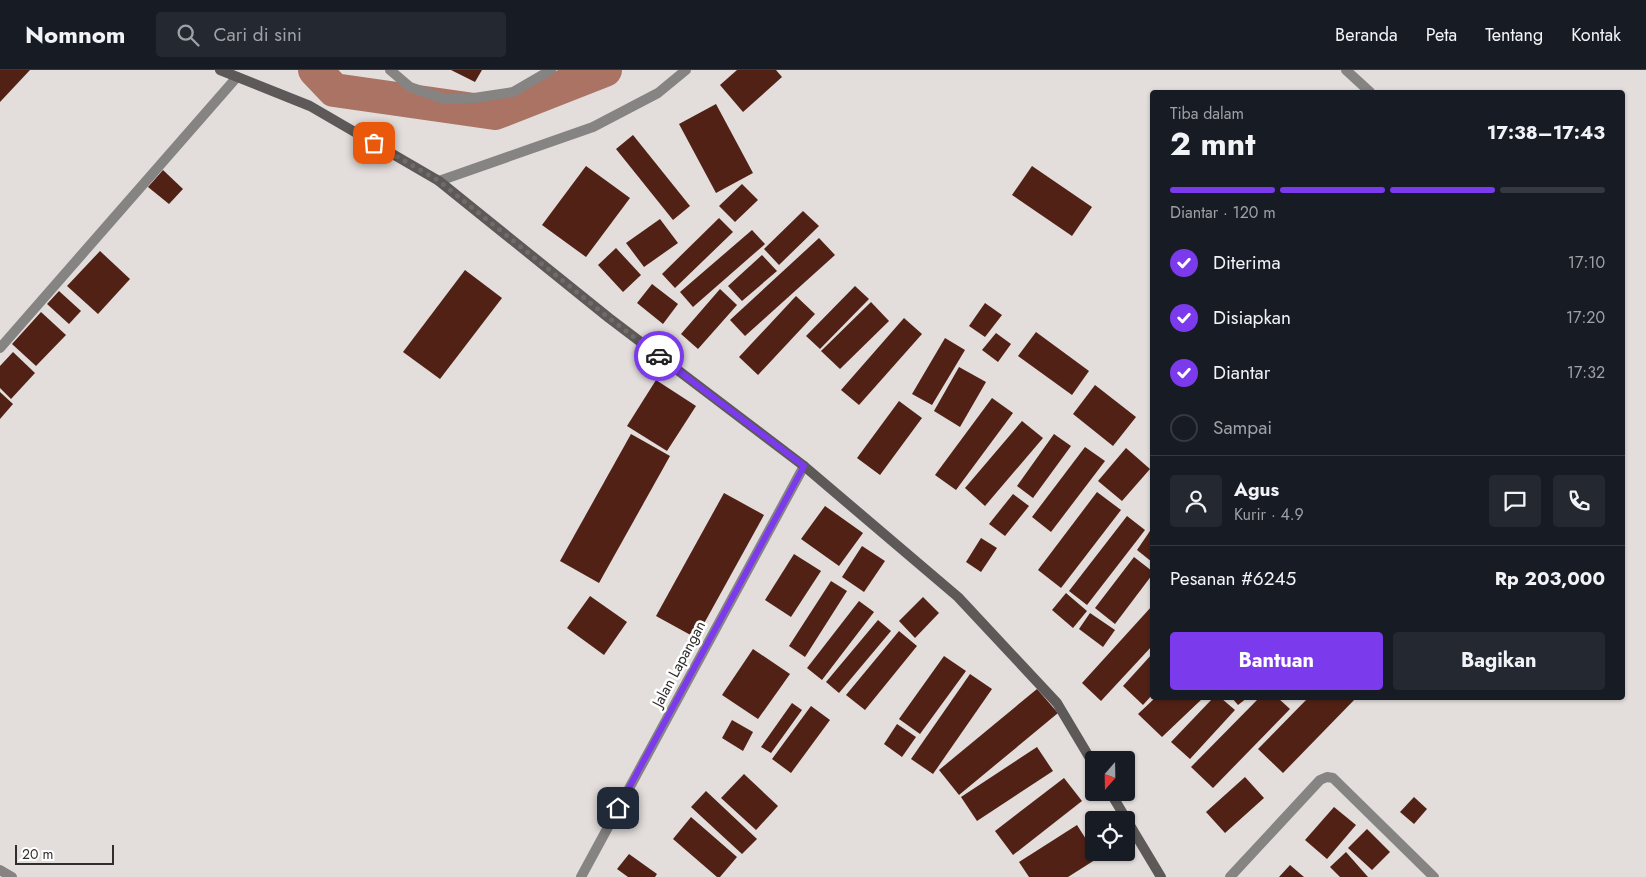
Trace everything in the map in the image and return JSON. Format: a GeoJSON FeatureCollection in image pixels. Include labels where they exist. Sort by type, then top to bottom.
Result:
{"type":"FeatureCollection","features":[{"type":"Feature","properties":{"kind":"street"},"geometry":{"type":"LineString","coordinates":[[220,70],[310,106],[439,181],[609,318],[804,466],[958,597],[1057,703],[1086,751]]}},
{"type":"Feature","properties":{"kind":"street"},"geometry":{"type":"LineString","coordinates":[[390,70],[410,87],[444,99],[474,98],[513,92],[552,70]]}},
{"type":"Feature","properties":{"kind":"street"},"geometry":{"type":"LineString","coordinates":[[439,181],[593,127],[658,92],[686,70]]}},
{"type":"Feature","properties":{"kind":"street"},"geometry":{"type":"LineString","coordinates":[[1346,70],[1368,90]]}},
{"type":"Feature","properties":{"kind":"street"},"geometry":{"type":"LineString","coordinates":[[0,348],[237,77]]}},
{"type":"Feature","properties":{"kind":"street","name":"Jalan Lapangan"},"geometry":{"type":"LineString","coordinates":[[581,877],[804,466]]}},
{"type":"Feature","properties":{"kind":"street"},"geometry":{"type":"LineString","coordinates":[[1230,877],[1320,780],[1326,776],[1333,778],[1434,877]]}},
{"type":"Feature","properties":{"kind":"street"},"geometry":{"type":"LineString","coordinates":[[1115,801],[1161,877]]}},
{"type":"Feature","properties":{"kind":"street"},"geometry":{"type":"LineString","coordinates":[[0,870],[12,877]]}},
{"type":"Feature","properties":{"kind":"building"},"geometry":{"type":"Polygon","coordinates":[[[0,70],[30,70],[0,102],[0,70]]]}},
{"type":"Feature","properties":{"kind":"building"},"geometry":{"type":"Polygon","coordinates":[[[451,70],[482,70],[475,82],[451,70]]]}},
{"type":"Feature","properties":{"kind":"building"},"geometry":{"type":"Polygon","coordinates":[[[737,70],[776,70],[782,77],[743,112],[720,85],[737,70]]]}},
{"type":"Feature","properties":{"kind":"building"},"geometry":{"type":"Polygon","coordinates":[[[716,104],[753,173],[716,193],[679,124],[716,104]]]}},
{"type":"Feature","properties":{"kind":"building"},"geometry":{"type":"Polygon","coordinates":[[[633,135],[690,206],[673,220],[616,149],[633,135]]]}},
{"type":"Feature","properties":{"kind":"building"},"geometry":{"type":"Polygon","coordinates":[[[586,166],[630,198],[586,257],[542,225],[586,166]]]}},
{"type":"Feature","properties":{"kind":"building"},"geometry":{"type":"Polygon","coordinates":[[[1032,166],[1092,207],[1072,236],[1012,195],[1032,166]]]}},
{"type":"Feature","properties":{"kind":"building"},"geometry":{"type":"Polygon","coordinates":[[[163,170],[183,189],[169,204],[148,187],[163,170]]]}},
{"type":"Feature","properties":{"kind":"building"},"geometry":{"type":"Polygon","coordinates":[[[742,184],[758,200],[735,222],[719,206],[742,184]]]}},
{"type":"Feature","properties":{"kind":"building"},"geometry":{"type":"Polygon","coordinates":[[[803,211],[819,226],[779,265],[764,249],[803,211]]]}},
{"type":"Feature","properties":{"kind":"building"},"geometry":{"type":"Polygon","coordinates":[[[719,218],[733,232],[675,288],[662,274],[719,218]]]}},
{"type":"Feature","properties":{"kind":"building"},"geometry":{"type":"Polygon","coordinates":[[[660,219],[678,243],[644,267],[626,243],[660,219]]]}},
{"type":"Feature","properties":{"kind":"building"},"geometry":{"type":"Polygon","coordinates":[[[752,230],[765,244],[693,307],[680,292],[752,230]]]}},
{"type":"Feature","properties":{"kind":"building"},"geometry":{"type":"Polygon","coordinates":[[[819,238],[835,255],[745,336],[730,320],[819,238]]]}},
{"type":"Feature","properties":{"kind":"building"},"geometry":{"type":"Polygon","coordinates":[[[616,248],[641,275],[623,292],[598,265],[616,248]]]}},
{"type":"Feature","properties":{"kind":"building"},"geometry":{"type":"Polygon","coordinates":[[[100,251],[130,279],[98,314],[67,286],[100,251]]]}},
{"type":"Feature","properties":{"kind":"building"},"geometry":{"type":"Polygon","coordinates":[[[762,255],[777,271],[742,301],[728,286],[762,255]]]}},
{"type":"Feature","properties":{"kind":"building"},"geometry":{"type":"Polygon","coordinates":[[[465,270],[502,298],[440,379],[403,352],[465,270]]]}},
{"type":"Feature","properties":{"kind":"building"},"geometry":{"type":"Polygon","coordinates":[[[652,284],[678,304],[663,324],[637,303],[652,284]]]}},
{"type":"Feature","properties":{"kind":"building"},"geometry":{"type":"Polygon","coordinates":[[[855,286],[869,299],[820,349],[806,336],[855,286]]]}},
{"type":"Feature","properties":{"kind":"building"},"geometry":{"type":"Polygon","coordinates":[[[720,289],[737,305],[698,349],[681,334],[720,289]]]}},
{"type":"Feature","properties":{"kind":"building"},"geometry":{"type":"Polygon","coordinates":[[[59,291],[81,311],[69,324],[47,304],[59,291]]]}},
{"type":"Feature","properties":{"kind":"building"},"geometry":{"type":"Polygon","coordinates":[[[796,296],[815,314],[758,375],[739,357],[796,296]]]}},
{"type":"Feature","properties":{"kind":"building"},"geometry":{"type":"Polygon","coordinates":[[[871,302],[889,321],[840,369],[821,351],[871,302]]]}},
{"type":"Feature","properties":{"kind":"building"},"geometry":{"type":"Polygon","coordinates":[[[985,303],[1002,315],[985,337],[969,326],[985,303]]]}},
{"type":"Feature","properties":{"kind":"building"},"geometry":{"type":"Polygon","coordinates":[[[41,312],[66,335],[36,366],[12,344],[41,312]]]}},
{"type":"Feature","properties":{"kind":"building"},"geometry":{"type":"Polygon","coordinates":[[[904,318],[922,334],[859,405],[841,390],[904,318]]]}},
{"type":"Feature","properties":{"kind":"building"},"geometry":{"type":"Polygon","coordinates":[[[1036,332],[1089,371],[1072,395],[1018,356],[1036,332]]]}},
{"type":"Feature","properties":{"kind":"building"},"geometry":{"type":"Polygon","coordinates":[[[996,333],[1011,344],[998,362],[982,350],[996,333]]]}},
{"type":"Feature","properties":{"kind":"building"},"geometry":{"type":"Polygon","coordinates":[[[945,338],[965,350],[932,405],[912,394],[945,338]]]}},
{"type":"Feature","properties":{"kind":"building"},"geometry":{"type":"Polygon","coordinates":[[[13,352],[35,373],[11,399],[0,388],[0,366],[13,352]]]}},
{"type":"Feature","properties":{"kind":"building"},"geometry":{"type":"Polygon","coordinates":[[[959,367],[986,382],[960,427],[934,411],[959,367]]]}},
{"type":"Feature","properties":{"kind":"building"},"geometry":{"type":"Polygon","coordinates":[[[656,380],[696,406],[667,451],[627,426],[656,380]]]}},
{"type":"Feature","properties":{"kind":"building"},"geometry":{"type":"Polygon","coordinates":[[[1095,385],[1136,417],[1113,446],[1073,414],[1095,385]]]}},
{"type":"Feature","properties":{"kind":"building"},"geometry":{"type":"Polygon","coordinates":[[[0,392],[13,404],[0,419],[0,392]]]}},
{"type":"Feature","properties":{"kind":"building"},"geometry":{"type":"Polygon","coordinates":[[[992,398],[1013,413],[956,490],[935,475],[992,398]]]}},
{"type":"Feature","properties":{"kind":"building"},"geometry":{"type":"Polygon","coordinates":[[[899,401],[922,418],[880,475],[857,458],[899,401]]]}},
{"type":"Feature","properties":{"kind":"building"},"geometry":{"type":"Polygon","coordinates":[[[1022,421],[1043,438],[985,506],[965,488],[1022,421]]]}},
{"type":"Feature","properties":{"kind":"building"},"geometry":{"type":"Polygon","coordinates":[[[631,434],[670,456],[599,583],[560,561],[631,434]]]}},
{"type":"Feature","properties":{"kind":"building"},"geometry":{"type":"Polygon","coordinates":[[[1054,434],[1071,446],[1033,498],[1017,486],[1054,434]]]}},
{"type":"Feature","properties":{"kind":"building"},"geometry":{"type":"Polygon","coordinates":[[[1085,447],[1105,461],[1051,532],[1032,517],[1085,447]]]}},
{"type":"Feature","properties":{"kind":"building"},"geometry":{"type":"Polygon","coordinates":[[[1126,448],[1150,469],[1122,501],[1098,481],[1126,448]]]}},
{"type":"Feature","properties":{"kind":"building"},"geometry":{"type":"Polygon","coordinates":[[[1097,492],[1121,510],[1061,588],[1038,570],[1097,492]]]}},
{"type":"Feature","properties":{"kind":"building"},"geometry":{"type":"Polygon","coordinates":[[[724,493],[764,515],[696,638],[656,616],[724,493]]]}},
{"type":"Feature","properties":{"kind":"building"},"geometry":{"type":"Polygon","coordinates":[[[1013,494],[1029,506],[1005,536],[989,524],[1013,494]]]}},
{"type":"Feature","properties":{"kind":"building"},"geometry":{"type":"Polygon","coordinates":[[[825,506],[863,533],[839,566],[801,539],[825,506]]]}},
{"type":"Feature","properties":{"kind":"building"},"geometry":{"type":"Polygon","coordinates":[[[1127,516],[1145,530],[1087,605],[1069,591],[1127,516]]]}},
{"type":"Feature","properties":{"kind":"building"},"geometry":{"type":"Polygon","coordinates":[[[1150,531],[1150,560],[1137,550],[1150,531]]]}},
{"type":"Feature","properties":{"kind":"building"},"geometry":{"type":"Polygon","coordinates":[[[981,538],[997,548],[981,572],[966,562],[981,538]]]}},
{"type":"Feature","properties":{"kind":"building"},"geometry":{"type":"Polygon","coordinates":[[[862,546],[885,561],[864,592],[842,577],[862,546]]]}},
{"type":"Feature","properties":{"kind":"building"},"geometry":{"type":"Polygon","coordinates":[[[794,554],[821,571],[791,617],[765,600],[794,554]]]}},
{"type":"Feature","properties":{"kind":"building"},"geometry":{"type":"Polygon","coordinates":[[[1134,557],[1150,569],[1150,578],[1115,624],[1095,608],[1134,557]]]}},
{"type":"Feature","properties":{"kind":"building"},"geometry":{"type":"Polygon","coordinates":[[[831,581],[847,591],[805,657],[789,646],[831,581]]]}},
{"type":"Feature","properties":{"kind":"building"},"geometry":{"type":"Polygon","coordinates":[[[1066,593],[1087,611],[1073,628],[1052,610],[1066,593]]]}},
{"type":"Feature","properties":{"kind":"building"},"geometry":{"type":"Polygon","coordinates":[[[590,596],[627,622],[604,655],[567,628],[590,596]]]}},
{"type":"Feature","properties":{"kind":"building"},"geometry":{"type":"Polygon","coordinates":[[[923,597],[939,613],[915,638],[899,621],[923,597]]]}},
{"type":"Feature","properties":{"kind":"building"},"geometry":{"type":"Polygon","coordinates":[[[859,601],[874,612],[822,680],[807,668],[859,601]]]}},
{"type":"Feature","properties":{"kind":"building"},"geometry":{"type":"Polygon","coordinates":[[[1150,608],[1150,648],[1101,701],[1082,683],[1150,608]]]}},
{"type":"Feature","properties":{"kind":"building"},"geometry":{"type":"Polygon","coordinates":[[[1090,613],[1115,630],[1103,647],[1079,629],[1090,613]]]}},
{"type":"Feature","properties":{"kind":"building"},"geometry":{"type":"Polygon","coordinates":[[[878,620],[891,631],[839,693],[826,682],[878,620]]]}},
{"type":"Feature","properties":{"kind":"building"},"geometry":{"type":"Polygon","coordinates":[[[899,631],[917,646],[865,710],[846,695],[899,631]]]}},
{"type":"Feature","properties":{"kind":"building"},"geometry":{"type":"Polygon","coordinates":[[[753,649],[790,674],[758,719],[722,695],[753,649]]]}},
{"type":"Feature","properties":{"kind":"building"},"geometry":{"type":"Polygon","coordinates":[[[944,656],[966,671],[920,734],[899,719],[944,656]]]}},
{"type":"Feature","properties":{"kind":"building"},"geometry":{"type":"Polygon","coordinates":[[[1150,656],[1150,697],[1143,705],[1123,686],[1150,656]]]}},
{"type":"Feature","properties":{"kind":"building"},"geometry":{"type":"Polygon","coordinates":[[[970,674],[992,689],[933,774],[911,759],[970,674]]]}},
{"type":"Feature","properties":{"kind":"building"},"geometry":{"type":"Polygon","coordinates":[[[1037,689],[1058,713],[959,795],[939,770],[1037,689]]]}},
{"type":"Feature","properties":{"kind":"building"},"geometry":{"type":"Polygon","coordinates":[[[1153,700],[1201,700],[1162,737],[1138,714],[1153,700]]]}},
{"type":"Feature","properties":{"kind":"building"},"geometry":{"type":"Polygon","coordinates":[[[1211,700],[1223,700],[1235,710],[1190,759],[1171,742],[1211,700]]]}},
{"type":"Feature","properties":{"kind":"building"},"geometry":{"type":"Polygon","coordinates":[[[1234,700],[1244,700],[1238,705],[1234,700]]]}},
{"type":"Feature","properties":{"kind":"building"},"geometry":{"type":"Polygon","coordinates":[[[1257,700],[1280,700],[1290,709],[1213,788],[1191,767],[1257,700]]]}},
{"type":"Feature","properties":{"kind":"building"},"geometry":{"type":"Polygon","coordinates":[[[1306,700],[1354,700],[1283,773],[1258,749],[1306,700]]]}},
{"type":"Feature","properties":{"kind":"building"},"geometry":{"type":"Polygon","coordinates":[[[792,703],[802,710],[771,753],[761,747],[792,703]]]}},
{"type":"Feature","properties":{"kind":"building"},"geometry":{"type":"Polygon","coordinates":[[[811,706],[830,720],[791,773],[772,759],[811,706]]]}},
{"type":"Feature","properties":{"kind":"building"},"geometry":{"type":"Polygon","coordinates":[[[732,720],[753,732],[743,751],[722,738],[732,720]]]}},
{"type":"Feature","properties":{"kind":"building"},"geometry":{"type":"Polygon","coordinates":[[[897,724],[916,737],[902,757],[884,744],[897,724]]]}},
{"type":"Feature","properties":{"kind":"building"},"geometry":{"type":"Polygon","coordinates":[[[1037,747],[1053,771],[977,821],[961,797],[1037,747]]]}},
{"type":"Feature","properties":{"kind":"building"},"geometry":{"type":"Polygon","coordinates":[[[744,774],[778,806],[756,830],[721,798],[744,774]]]}},
{"type":"Feature","properties":{"kind":"building"},"geometry":{"type":"Polygon","coordinates":[[[1245,777],[1264,798],[1225,833],[1206,812],[1245,777]]]}},
{"type":"Feature","properties":{"kind":"building"},"geometry":{"type":"Polygon","coordinates":[[[1064,778],[1082,801],[1013,855],[995,831],[1064,778]]]}},
{"type":"Feature","properties":{"kind":"building"},"geometry":{"type":"Polygon","coordinates":[[[706,791],[757,839],[742,854],[691,807],[706,791]]]}},
{"type":"Feature","properties":{"kind":"building"},"geometry":{"type":"Polygon","coordinates":[[[1414,797],[1427,809],[1414,824],[1400,812],[1414,797]]]}},
{"type":"Feature","properties":{"kind":"building"},"geometry":{"type":"Polygon","coordinates":[[[1334,807],[1356,825],[1327,859],[1305,840],[1334,807]]]}},
{"type":"Feature","properties":{"kind":"building"},"geometry":{"type":"Polygon","coordinates":[[[691,817],[737,857],[720,877],[717,877],[673,839],[691,817]]]}},
{"type":"Feature","properties":{"kind":"building"},"geometry":{"type":"Polygon","coordinates":[[[1077,825],[1085,838],[1085,861],[1093,861],[1068,877],[1029,877],[1019,862],[1077,825]]]}},
{"type":"Feature","properties":{"kind":"building"},"geometry":{"type":"Polygon","coordinates":[[[1367,829],[1390,852],[1372,870],[1348,848],[1367,829]]]}},
{"type":"Feature","properties":{"kind":"building"},"geometry":{"type":"Polygon","coordinates":[[[1346,852],[1368,877],[1340,877],[1330,867],[1346,852]]]}},
{"type":"Feature","properties":{"kind":"building"},"geometry":{"type":"Polygon","coordinates":[[[629,854],[657,874],[655,877],[628,877],[617,869],[629,854]]]}},
{"type":"Feature","properties":{"kind":"building"},"geometry":{"type":"Polygon","coordinates":[[[1290,865],[1304,877],[1279,877],[1290,865]]]}},
{"type":"Feature","properties":{"kind":"waterway"},"geometry":{"type":"LineString","coordinates":[[315,70],[334,90],[495,113],[605,70]]}},
{"type":"Feature","properties":{"kind":"way so far"},"geometry":{"type":"LineString","coordinates":[[374,143],[439,181],[659,356]]}},
{"type":"Feature","properties":{"kind":"route"},"geometry":{"type":"LineString","coordinates":[[618,808],[804,466],[659,356]]}}]}
